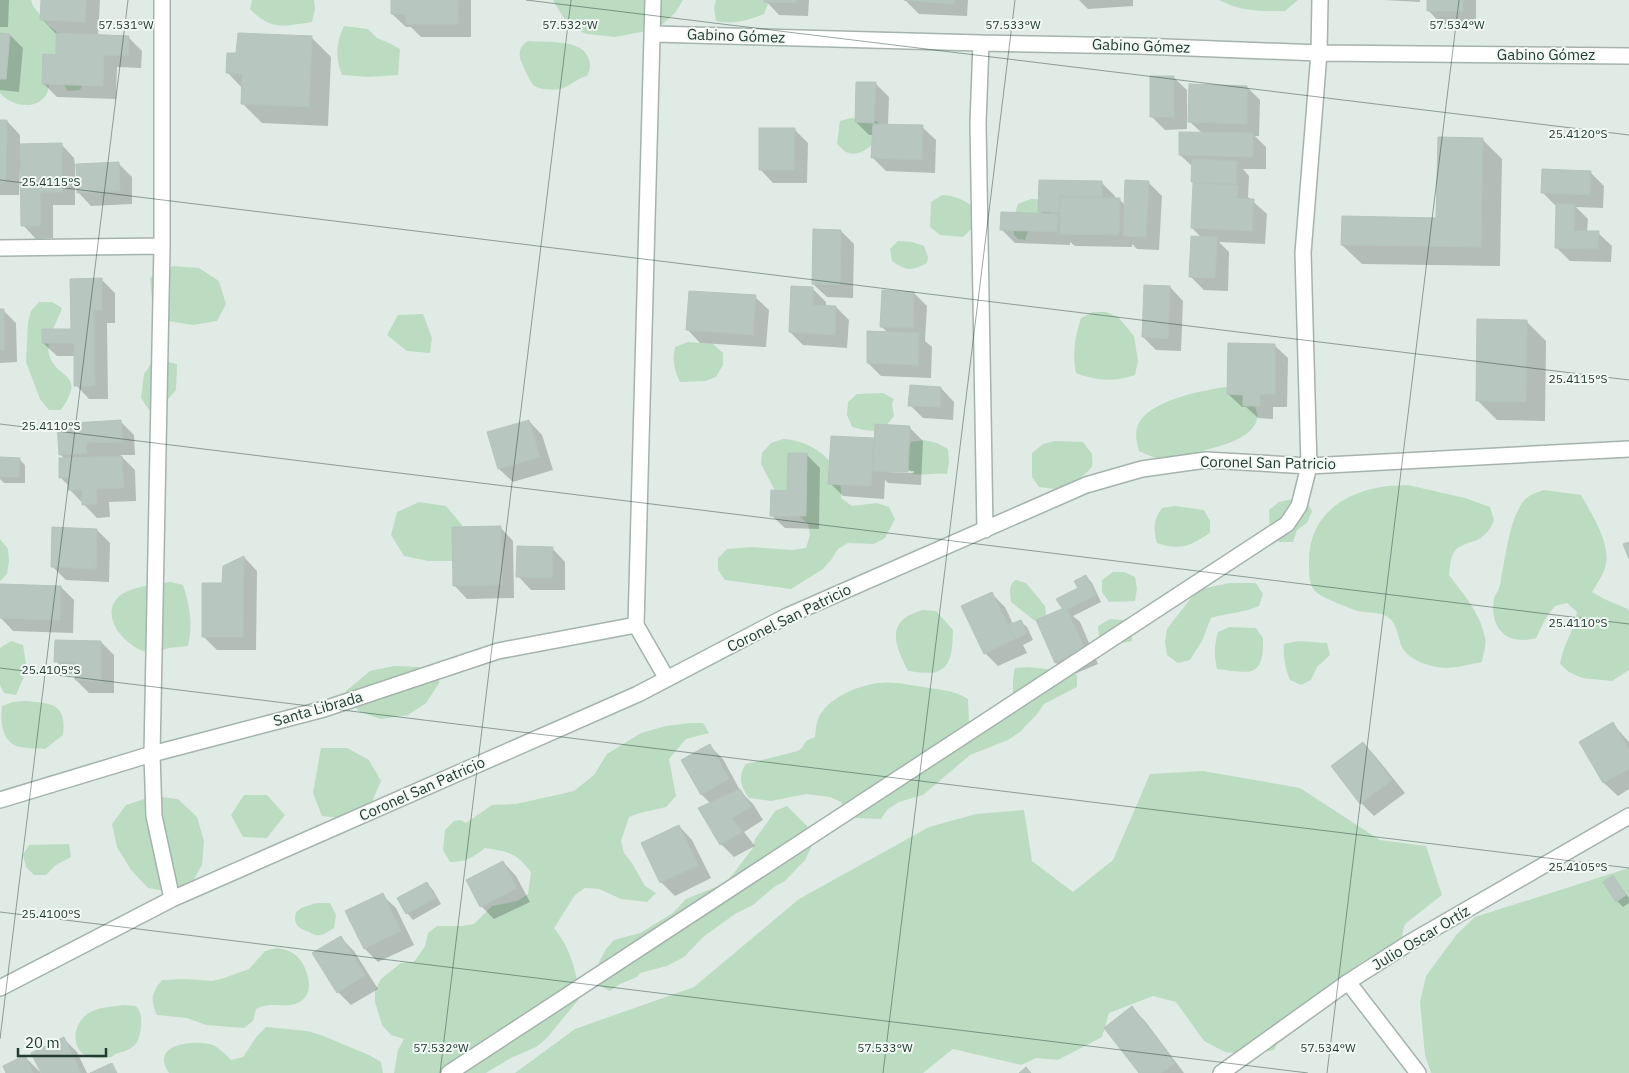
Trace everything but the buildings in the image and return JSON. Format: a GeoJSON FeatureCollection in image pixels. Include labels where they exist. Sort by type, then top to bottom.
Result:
{"type":"FeatureCollection","features":[{"type":"Feature","properties":{"kind":"street"},"geometry":{"type":"LineString","coordinates":[[162,0],[162,246],[152,754],[154,816],[172,899]]}},
{"type":"Feature","properties":{"kind":"street"},"geometry":{"type":"LineString","coordinates":[[652,0],[653,34],[636,625],[667,679]]}},
{"type":"Feature","properties":{"kind":"street"},"geometry":{"type":"LineString","coordinates":[[449,1073],[1288,524],[1299,506],[1309,466],[1303,253],[1319,53],[1320,0]]}},
{"type":"Feature","properties":{"kind":"street","name":"Gabino Gómez"},"geometry":{"type":"LineString","coordinates":[[653,34],[1140,46],[1319,53],[1629,56]]}},
{"type":"Feature","properties":{"kind":"street"},"geometry":{"type":"LineString","coordinates":[[981,43],[978,123],[985,530]]}},
{"type":"Feature","properties":{"kind":"street"},"geometry":{"type":"LineString","coordinates":[[0,248],[162,246]]}},
{"type":"Feature","properties":{"kind":"street","name":"Coronel San Patricio"},"geometry":{"type":"LineString","coordinates":[[0,988],[172,899],[629,698],[787,616],[1086,485],[1142,469],[1206,460],[1309,466],[1629,449]]}},
{"type":"Feature","properties":{"kind":"street","name":"Santa Librada"},"geometry":{"type":"LineString","coordinates":[[0,800],[152,754],[324,710],[498,651],[636,625]]}},
{"type":"Feature","properties":{"kind":"street","name":"Julio Oscar Ortíz"},"geometry":{"type":"LineString","coordinates":[[1221,1073],[1348,982],[1409,943],[1629,816]]}},
{"type":"Feature","properties":{"kind":"street"},"geometry":{"type":"LineString","coordinates":[[1348,982],[1418,1073]]}},
{"type":"Feature","properties":{"kind":"green space"},"geometry":{"type":"Polygon","coordinates":[[[0,0],[31,0],[33,6],[49,26],[60,34],[85,79],[80,90],[68,91],[61,81],[50,79],[46,95],[42,100],[30,105],[17,104],[0,93],[0,0]]]}},
{"type":"Feature","properties":{"kind":"green space"},"geometry":{"type":"Polygon","coordinates":[[[252,0],[314,0],[315,9],[312,22],[286,25],[272,24],[250,9],[252,0]]]}},
{"type":"Feature","properties":{"kind":"green space"},"geometry":{"type":"Polygon","coordinates":[[[553,0],[683,0],[675,13],[657,29],[615,37],[587,34],[574,29],[565,20],[553,0]]]}},
{"type":"Feature","properties":{"kind":"green space"},"geometry":{"type":"Polygon","coordinates":[[[716,0],[769,0],[769,2],[764,14],[746,20],[722,22],[716,21],[714,8],[716,0]]]}},
{"type":"Feature","properties":{"kind":"green space"},"geometry":{"type":"Polygon","coordinates":[[[1219,0],[1298,0],[1285,11],[1259,11],[1235,7],[1219,0]]]}},
{"type":"Feature","properties":{"kind":"green space"},"geometry":{"type":"Polygon","coordinates":[[[344,26],[368,29],[377,38],[400,49],[398,75],[369,77],[342,75],[337,50],[344,26]]]}},
{"type":"Feature","properties":{"kind":"green space"},"geometry":{"type":"Polygon","coordinates":[[[528,41],[563,43],[580,48],[586,53],[590,62],[587,76],[556,90],[535,87],[520,58],[521,47],[528,41]]]}},
{"type":"Feature","properties":{"kind":"green space"},"geometry":{"type":"Polygon","coordinates":[[[851,118],[877,121],[884,131],[868,148],[852,154],[846,152],[837,143],[840,121],[851,118]]]}},
{"type":"Feature","properties":{"kind":"green space"},"geometry":{"type":"Polygon","coordinates":[[[942,195],[961,200],[978,210],[978,223],[963,237],[940,235],[930,227],[931,202],[942,195]]]}},
{"type":"Feature","properties":{"kind":"green space"},"geometry":{"type":"Polygon","coordinates":[[[1031,199],[1050,200],[1052,211],[1047,216],[1031,222],[1025,240],[1018,239],[1014,235],[1014,219],[1018,204],[1031,199]]]}},
{"type":"Feature","properties":{"kind":"green space"},"geometry":{"type":"Polygon","coordinates":[[[898,241],[912,242],[924,246],[928,257],[927,263],[909,269],[901,267],[892,261],[890,249],[898,241]]]}},
{"type":"Feature","properties":{"kind":"green space"},"geometry":{"type":"Polygon","coordinates":[[[173,266],[199,268],[219,281],[226,304],[217,321],[193,325],[168,321],[152,302],[150,278],[173,266]]]}},
{"type":"Feature","properties":{"kind":"green space"},"geometry":{"type":"Polygon","coordinates":[[[39,302],[52,302],[62,308],[50,336],[48,348],[52,362],[71,382],[68,397],[61,410],[49,410],[40,399],[26,362],[28,323],[31,311],[39,302]]]}},
{"type":"Feature","properties":{"kind":"green space"},"geometry":{"type":"Polygon","coordinates":[[[1093,312],[1106,312],[1118,317],[1134,336],[1138,361],[1135,375],[1106,380],[1076,373],[1074,352],[1079,325],[1081,318],[1093,312]]]}},
{"type":"Feature","properties":{"kind":"green space"},"geometry":{"type":"Polygon","coordinates":[[[423,314],[432,338],[430,353],[407,351],[387,335],[398,315],[423,314]]]}},
{"type":"Feature","properties":{"kind":"green space"},"geometry":{"type":"Polygon","coordinates":[[[688,342],[713,344],[723,353],[723,365],[716,377],[705,381],[680,382],[674,365],[675,347],[688,342]]]}},
{"type":"Feature","properties":{"kind":"green space"},"geometry":{"type":"Polygon","coordinates":[[[165,361],[177,364],[176,390],[160,408],[149,410],[141,398],[144,374],[151,364],[165,361]]]}},
{"type":"Feature","properties":{"kind":"green space"},"geometry":{"type":"Polygon","coordinates":[[[1233,386],[1251,400],[1257,413],[1252,429],[1245,435],[1226,444],[1176,461],[1162,460],[1139,451],[1136,437],[1137,428],[1142,418],[1151,410],[1164,403],[1193,393],[1233,386]]]}},
{"type":"Feature","properties":{"kind":"green space"},"geometry":{"type":"Polygon","coordinates":[[[883,393],[894,399],[892,404],[894,416],[889,422],[876,431],[852,427],[847,415],[848,402],[857,394],[883,393]]]}},
{"type":"Feature","properties":{"kind":"green space"},"geometry":{"type":"Polygon","coordinates":[[[783,439],[806,444],[825,456],[838,475],[841,486],[841,498],[852,506],[877,503],[889,507],[895,519],[885,538],[874,544],[848,543],[838,549],[823,569],[791,589],[725,580],[718,570],[718,558],[727,549],[751,547],[793,550],[806,548],[810,535],[808,524],[779,498],[761,464],[762,453],[771,443],[783,439]]]}},
{"type":"Feature","properties":{"kind":"green space"},"geometry":{"type":"Polygon","coordinates":[[[924,440],[937,443],[948,449],[949,462],[947,474],[913,474],[904,464],[905,452],[911,442],[924,440]]]}},
{"type":"Feature","properties":{"kind":"green space"},"geometry":{"type":"Polygon","coordinates":[[[1055,441],[1083,442],[1092,454],[1090,469],[1063,490],[1039,487],[1032,477],[1032,453],[1043,444],[1055,441]]]}},
{"type":"Feature","properties":{"kind":"green space"},"geometry":{"type":"Polygon","coordinates":[[[1408,485],[1465,498],[1490,507],[1494,520],[1490,528],[1479,539],[1456,549],[1450,563],[1449,575],[1471,604],[1483,629],[1485,647],[1482,662],[1445,668],[1415,660],[1405,652],[1395,625],[1389,618],[1381,614],[1358,611],[1330,600],[1317,593],[1312,586],[1309,570],[1310,545],[1321,520],[1330,510],[1353,495],[1366,490],[1384,486],[1408,485]]]}},
{"type":"Feature","properties":{"kind":"green space"},"geometry":{"type":"Polygon","coordinates":[[[1544,490],[1581,495],[1596,522],[1606,552],[1604,571],[1592,592],[1629,611],[1629,670],[1612,681],[1582,678],[1569,672],[1560,664],[1577,612],[1567,603],[1555,606],[1547,616],[1536,638],[1525,640],[1508,637],[1497,626],[1494,618],[1494,598],[1499,589],[1514,519],[1524,500],[1544,490]]]}},
{"type":"Feature","properties":{"kind":"green space"},"geometry":{"type":"Polygon","coordinates":[[[1292,499],[1305,500],[1312,511],[1307,523],[1297,530],[1293,542],[1280,542],[1270,534],[1269,510],[1279,502],[1292,499]]]}},
{"type":"Feature","properties":{"kind":"green space"},"geometry":{"type":"Polygon","coordinates":[[[419,502],[446,506],[462,525],[452,561],[428,561],[404,556],[391,535],[397,512],[419,502]]]}},
{"type":"Feature","properties":{"kind":"green space"},"geometry":{"type":"Polygon","coordinates":[[[1175,506],[1204,510],[1210,521],[1210,533],[1185,546],[1172,547],[1157,543],[1154,529],[1155,521],[1162,508],[1175,506]]]}},
{"type":"Feature","properties":{"kind":"green space"},"geometry":{"type":"Polygon","coordinates":[[[0,539],[8,549],[9,561],[7,574],[0,581],[0,539]]]}},
{"type":"Feature","properties":{"kind":"green space"},"geometry":{"type":"Polygon","coordinates":[[[1113,572],[1124,572],[1135,577],[1137,589],[1135,601],[1109,602],[1102,592],[1102,580],[1113,572]]]}},
{"type":"Feature","properties":{"kind":"green space"},"geometry":{"type":"Polygon","coordinates":[[[1016,580],[1026,583],[1045,606],[1046,615],[1035,621],[1011,602],[1011,587],[1016,580]]]}},
{"type":"Feature","properties":{"kind":"green space"},"geometry":{"type":"Polygon","coordinates":[[[171,582],[183,585],[189,608],[190,638],[188,646],[169,648],[158,652],[146,652],[138,649],[129,643],[116,628],[112,619],[112,610],[115,602],[122,594],[133,589],[171,582]]]}},
{"type":"Feature","properties":{"kind":"green space"},"geometry":{"type":"Polygon","coordinates":[[[1230,583],[1256,583],[1263,594],[1259,606],[1211,618],[1202,641],[1190,660],[1178,663],[1167,655],[1165,642],[1167,629],[1191,598],[1201,589],[1230,583]]]}},
{"type":"Feature","properties":{"kind":"green space"},"geometry":{"type":"Polygon","coordinates":[[[923,610],[936,611],[953,630],[949,660],[942,669],[933,673],[908,671],[897,642],[896,634],[903,620],[911,614],[923,610]]]}},
{"type":"Feature","properties":{"kind":"green space"},"geometry":{"type":"Polygon","coordinates":[[[1110,619],[1123,620],[1132,628],[1132,641],[1107,646],[1099,637],[1098,626],[1110,619]]]}},
{"type":"Feature","properties":{"kind":"green space"},"geometry":{"type":"Polygon","coordinates":[[[1229,627],[1256,628],[1263,638],[1263,651],[1258,667],[1246,672],[1217,669],[1215,650],[1218,632],[1229,627]]]}},
{"type":"Feature","properties":{"kind":"green space"},"geometry":{"type":"Polygon","coordinates":[[[11,641],[23,645],[27,669],[16,695],[4,693],[0,685],[0,648],[11,641]]]}},
{"type":"Feature","properties":{"kind":"green space"},"geometry":{"type":"Polygon","coordinates":[[[1298,641],[1327,643],[1330,655],[1317,667],[1311,680],[1301,685],[1290,680],[1284,653],[1284,644],[1298,641]]]}},
{"type":"Feature","properties":{"kind":"green space"},"geometry":{"type":"Polygon","coordinates":[[[394,666],[420,667],[440,682],[426,703],[408,715],[381,719],[358,711],[346,691],[370,671],[394,666]]]}},
{"type":"Feature","properties":{"kind":"green space"},"geometry":{"type":"Polygon","coordinates":[[[1028,667],[1065,671],[1077,675],[1077,687],[1044,704],[1020,732],[1008,740],[970,755],[923,795],[899,802],[888,809],[881,819],[856,818],[846,813],[841,802],[830,797],[806,794],[771,801],[749,798],[744,790],[741,777],[746,764],[798,751],[806,741],[815,737],[817,724],[822,712],[833,701],[847,692],[872,684],[890,682],[952,692],[968,699],[969,724],[1011,703],[1015,668],[1028,667]]]}},
{"type":"Feature","properties":{"kind":"green space"},"geometry":{"type":"Polygon","coordinates":[[[25,701],[50,704],[60,711],[64,724],[63,735],[45,749],[24,748],[10,742],[6,737],[1,719],[2,706],[13,702],[25,701]]]}},
{"type":"Feature","properties":{"kind":"green space"},"geometry":{"type":"Polygon","coordinates":[[[703,723],[709,733],[686,739],[669,759],[676,796],[666,807],[629,817],[621,841],[624,853],[645,886],[656,893],[647,902],[621,899],[599,889],[585,888],[575,895],[554,928],[569,952],[577,980],[579,999],[546,1039],[536,1047],[511,1058],[486,1073],[394,1073],[398,1050],[404,1039],[391,1035],[382,1025],[375,1002],[375,990],[381,979],[401,963],[414,962],[425,946],[428,933],[437,926],[474,924],[492,906],[517,901],[528,894],[531,872],[520,860],[511,854],[485,848],[469,859],[450,862],[443,850],[445,830],[454,821],[461,820],[466,823],[492,805],[516,804],[574,791],[594,775],[607,754],[641,733],[666,726],[703,723]]]}},
{"type":"Feature","properties":{"kind":"green space"},"geometry":{"type":"Polygon","coordinates":[[[321,748],[347,748],[369,760],[381,781],[370,806],[348,819],[322,816],[313,793],[321,748]]]}},
{"type":"Feature","properties":{"kind":"green space"},"geometry":{"type":"Polygon","coordinates":[[[1203,771],[1300,788],[1380,840],[1426,846],[1442,895],[1405,924],[1401,939],[1360,963],[1285,1027],[1274,1050],[1250,1055],[1225,1052],[1204,1041],[1176,1002],[1153,996],[1109,1013],[1102,1037],[1058,1060],[1036,1058],[1021,1065],[953,1049],[923,1073],[515,1073],[575,1029],[694,987],[799,899],[929,827],[976,814],[1024,810],[1032,861],[1073,892],[1113,860],[1150,774],[1203,771]]]}},
{"type":"Feature","properties":{"kind":"green space"},"geometry":{"type":"Polygon","coordinates":[[[244,795],[267,795],[285,815],[267,838],[243,837],[231,815],[244,795]]]}},
{"type":"Feature","properties":{"kind":"green space"},"geometry":{"type":"Polygon","coordinates":[[[153,796],[178,799],[197,817],[204,841],[202,865],[190,886],[172,892],[148,888],[131,870],[117,847],[112,824],[126,805],[153,796]]]}},
{"type":"Feature","properties":{"kind":"green space"},"geometry":{"type":"Polygon","coordinates":[[[787,806],[807,826],[811,848],[805,860],[785,881],[774,887],[753,905],[735,914],[703,937],[684,957],[667,966],[640,973],[637,977],[620,984],[610,991],[600,986],[599,962],[606,949],[614,940],[640,933],[673,913],[686,899],[726,883],[753,848],[755,839],[775,811],[787,806]]]}},
{"type":"Feature","properties":{"kind":"green space"},"geometry":{"type":"Polygon","coordinates":[[[69,844],[71,857],[56,865],[46,875],[34,875],[26,867],[23,855],[29,845],[69,844]]]}},
{"type":"Feature","properties":{"kind":"green space"},"geometry":{"type":"Polygon","coordinates":[[[1629,868],[1629,1073],[1431,1073],[1425,1055],[1420,1002],[1426,976],[1457,934],[1475,917],[1629,868]]]}},
{"type":"Feature","properties":{"kind":"green space"},"geometry":{"type":"Polygon","coordinates":[[[317,903],[330,903],[336,915],[334,928],[324,934],[314,935],[301,929],[295,920],[296,912],[301,908],[317,903]]]}},
{"type":"Feature","properties":{"kind":"green space"},"geometry":{"type":"Polygon","coordinates":[[[277,948],[290,951],[302,962],[307,972],[309,985],[303,1000],[290,1005],[274,1005],[256,1009],[253,1021],[244,1028],[206,1025],[187,1018],[157,1015],[153,1005],[153,997],[162,980],[212,981],[224,978],[249,969],[265,951],[277,948]]]}},
{"type":"Feature","properties":{"kind":"green space"},"geometry":{"type":"Polygon","coordinates":[[[123,1005],[136,1006],[140,1013],[141,1030],[137,1042],[131,1048],[112,1057],[88,1057],[80,1051],[77,1045],[76,1033],[77,1027],[84,1017],[101,1008],[123,1005]]]}},
{"type":"Feature","properties":{"kind":"green space"},"geometry":{"type":"Polygon","coordinates":[[[266,1027],[307,1031],[321,1035],[381,1062],[383,1073],[169,1073],[164,1064],[168,1050],[175,1046],[192,1043],[215,1046],[231,1060],[243,1057],[257,1036],[266,1027]]]}}]}
